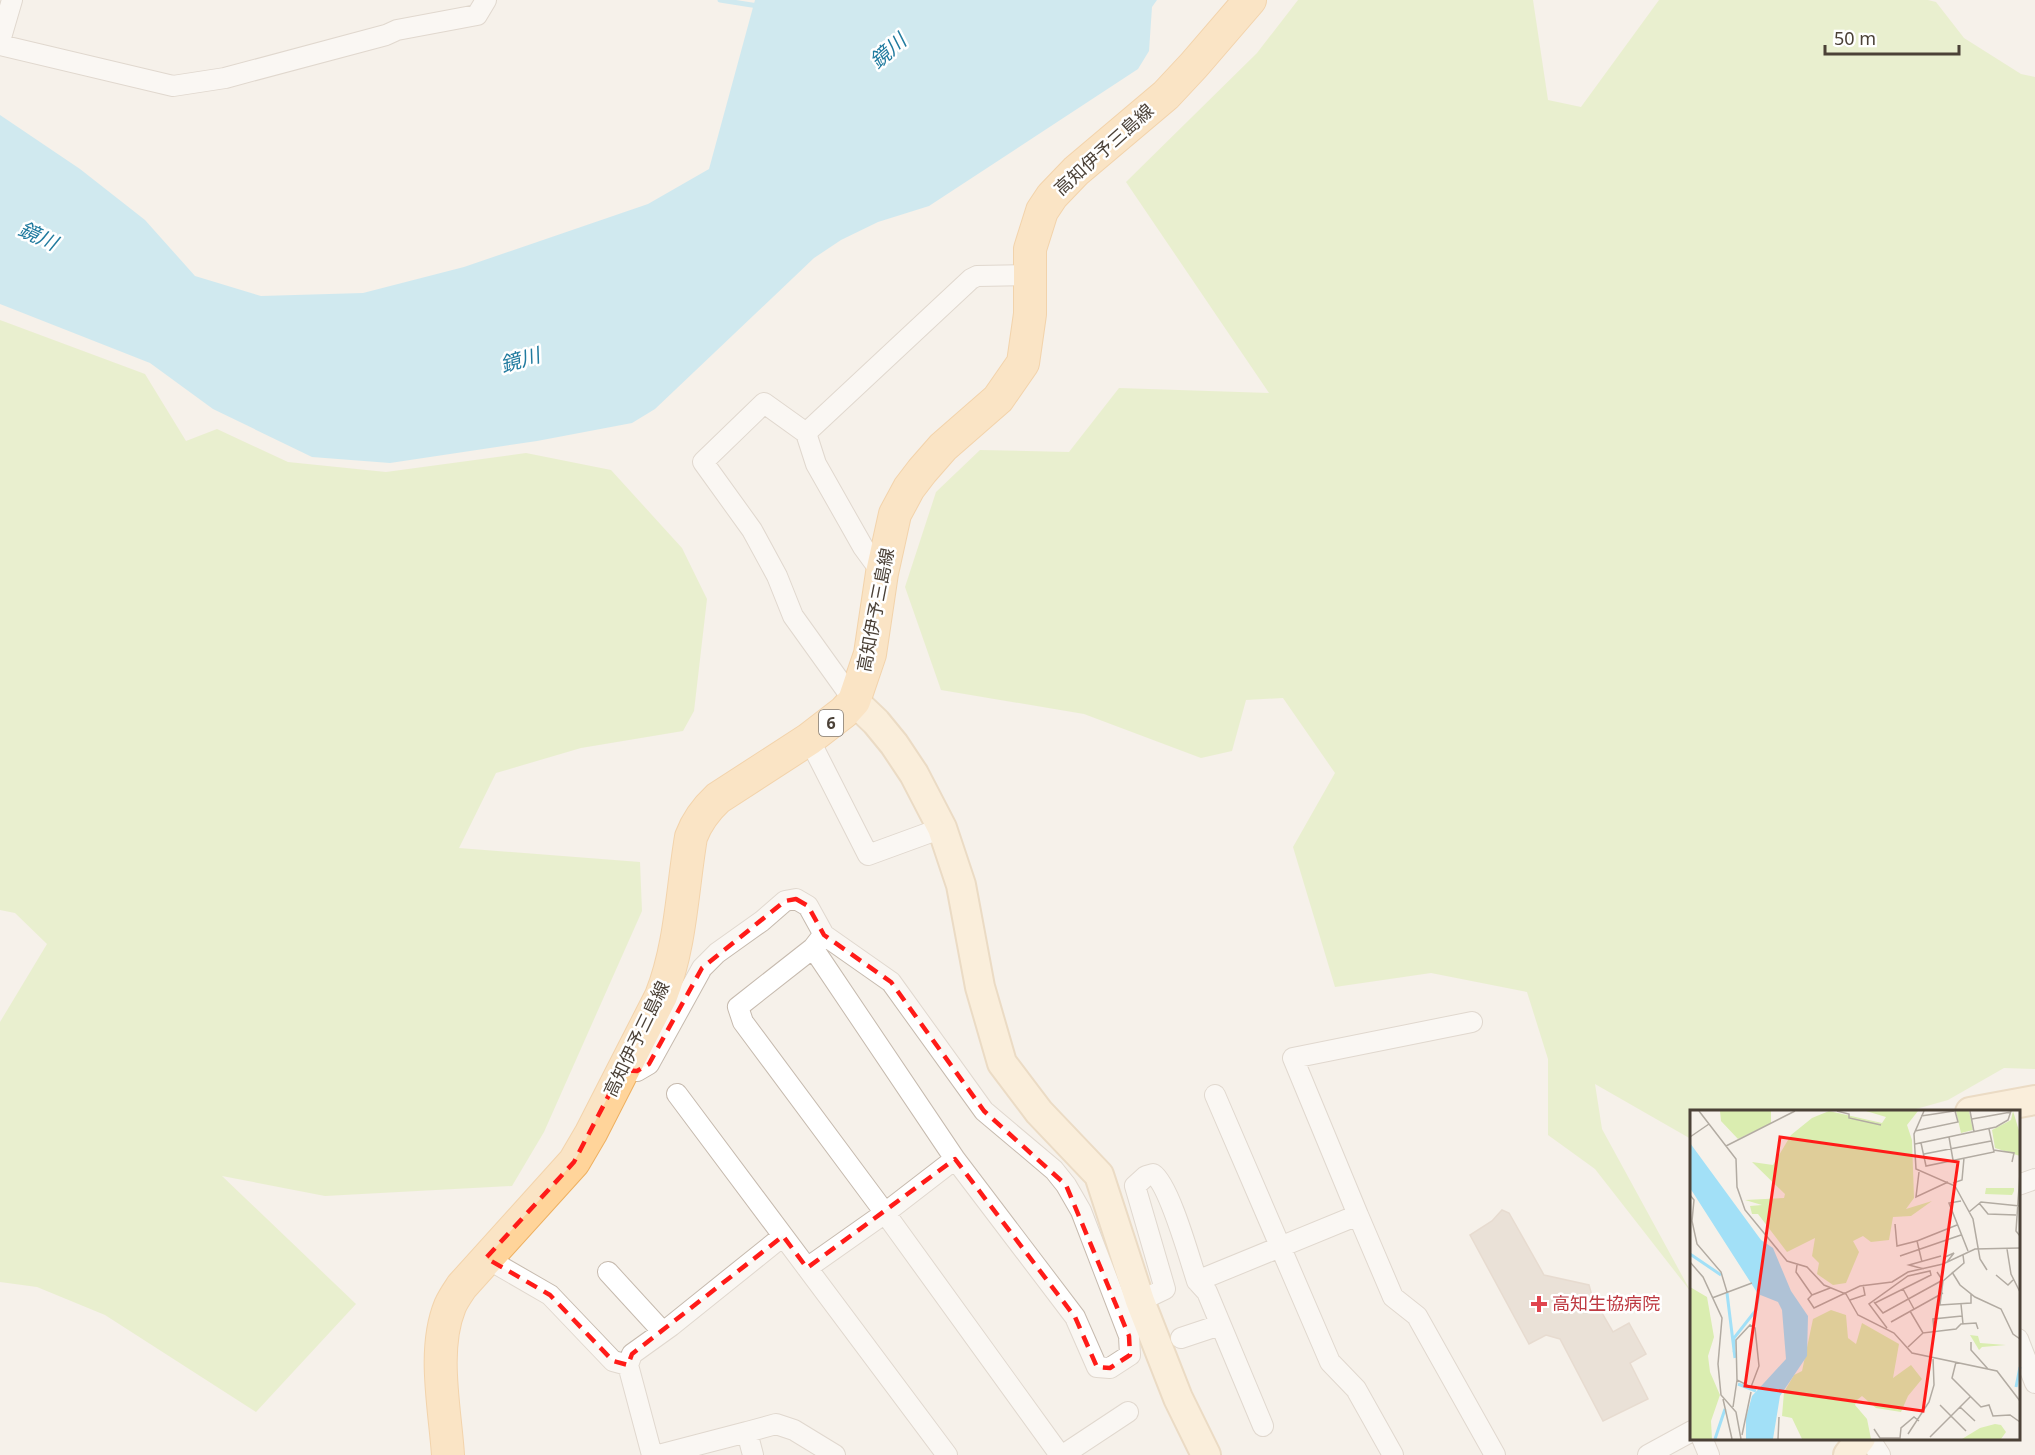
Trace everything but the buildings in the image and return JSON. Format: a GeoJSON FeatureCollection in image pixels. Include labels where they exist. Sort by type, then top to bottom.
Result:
{"type":"FeatureCollection","features":[{"type":"Feature","properties":{"kind":"main road","name":"高知伊予三島線"},"geometry":{"type":"LineString","coordinates":[[448,1455],[441,1345],[450,1304],[486,1258],[574,1162],[591,1133],[661,996],[668,977],[674,955],[691,837],[697,822],[718,798],[809,739],[844,712],[854,701],[870,654],[882,573],[895,514],[909,488],[943,447],[998,399],[1023,363],[1030,314],[1030,249],[1042,211],[1052,196],[1076,171],[1166,95],[1250,0]]}},
{"type":"Feature","properties":{"kind":"street"},"geometry":{"type":"LineString","coordinates":[[12,0],[0,43],[173,87],[225,78],[398,30],[477,15],[486,0]]}},
{"type":"Feature","properties":{"kind":"street"},"geometry":{"type":"LineString","coordinates":[[806,432],[971,279],[977,276],[1029,275]]}},
{"type":"Feature","properties":{"kind":"street"},"geometry":{"type":"LineString","coordinates":[[882,573],[863,547],[816,464],[806,432],[764,403],[703,462],[752,530],[777,576],[793,616],[854,701],[876,722],[894,744],[914,774],[942,828],[961,885],[981,987],[1002,1063],[1040,1112],[1099,1175],[1140,1301],[1178,1398],[1206,1455]]}},
{"type":"Feature","properties":{"kind":"street"},"geometry":{"type":"LineString","coordinates":[[809,739],[868,855],[942,828]]}},
{"type":"Feature","properties":{"kind":"street"},"geometry":{"type":"LineString","coordinates":[[622,1070],[637,1071],[649,1064],[702,968],[785,901],[796,898],[808,906],[819,942],[955,1158],[1075,1317],[1097,1367],[1110,1368],[1130,1355],[1130,1336],[1081,1211],[1066,1185],[1054,1170],[984,1111],[891,982],[819,942]]}},
{"type":"Feature","properties":{"kind":"street"},"geometry":{"type":"LineString","coordinates":[[819,942],[738,1007],[743,1022],[1061,1455],[1128,1412]]}},
{"type":"Feature","properties":{"kind":"street"},"geometry":{"type":"LineString","coordinates":[[1472,1022],[1293,1058],[1393,1297],[1417,1316],[1495,1455]]}},
{"type":"Feature","properties":{"kind":"street"},"geometry":{"type":"LineString","coordinates":[[677,1094],[947,1455]]}},
{"type":"Feature","properties":{"kind":"street"},"geometry":{"type":"LineString","coordinates":[[1215,1095],[1330,1362],[1356,1389],[1393,1455]]}},
{"type":"Feature","properties":{"kind":"street"},"geometry":{"type":"LineString","coordinates":[[1981,1110],[2035,1100]]}},
{"type":"Feature","properties":{"kind":"street"},"geometry":{"type":"LineString","coordinates":[[807,1268],[885,1213],[955,1158]]}},
{"type":"Feature","properties":{"kind":"street"},"geometry":{"type":"LineString","coordinates":[[1140,1301],[1165,1289],[1135,1186],[1146,1176],[1153,1174],[1158,1178],[1166,1193],[1197,1281],[1207,1292],[1263,1426]]}},
{"type":"Feature","properties":{"kind":"street"},"geometry":{"type":"LineString","coordinates":[[2020,1185],[2035,1179]]}},
{"type":"Feature","properties":{"kind":"street"},"geometry":{"type":"LineString","coordinates":[[1197,1281],[1358,1215]]}},
{"type":"Feature","properties":{"kind":"street"},"geometry":{"type":"LineString","coordinates":[[652,1455],[628,1365],[633,1354],[783,1236]]}},
{"type":"Feature","properties":{"kind":"street"},"geometry":{"type":"LineString","coordinates":[[486,1258],[550,1295],[613,1361],[628,1365]]}},
{"type":"Feature","properties":{"kind":"street"},"geometry":{"type":"LineString","coordinates":[[608,1272],[662,1331]]}},
{"type":"Feature","properties":{"kind":"street"},"geometry":{"type":"LineString","coordinates":[[1181,1338],[1220,1325]]}},
{"type":"Feature","properties":{"kind":"street"},"geometry":{"type":"LineString","coordinates":[[2020,1342],[2035,1383]]}},
{"type":"Feature","properties":{"kind":"street"},"geometry":{"type":"LineString","coordinates":[[659,1455],[776,1424],[794,1430],[835,1455]]}},
{"type":"Feature","properties":{"kind":"street"},"geometry":{"type":"LineString","coordinates":[[747,1432],[753,1455]]}},
{"type":"Feature","properties":{"kind":"street"},"geometry":{"type":"LineString","coordinates":[[1648,1455],[1690,1432]]}},
{"type":"Feature","properties":{"kind":"street"},"geometry":{"type":"LineString","coordinates":[[1703,1440],[1709,1455]]}},
{"type":"Feature","properties":{"kind":"street"},"geometry":{"type":"LineString","coordinates":[[1848,1455],[1859,1440]]}},
{"type":"Feature","properties":{"kind":"street"},"geometry":{"type":"LineString","coordinates":[[1870,1440],[1880,1455]]}},
{"type":"Feature","properties":{"kind":"highlighted area"},"geometry":{"type":"Polygon","coordinates":[[[796,899],[808,906],[824,935],[891,982],[984,1111],[1066,1185],[1129,1336],[1130,1355],[1110,1368],[1097,1367],[1075,1317],[955,1159],[807,1268],[783,1236],[632,1354],[628,1365],[613,1361],[550,1295],[486,1258],[574,1162],[622,1070],[637,1071],[649,1064],[702,968],[785,901],[796,899]]]}},
{"type":"Feature","properties":{"kind":"green space"},"geometry":{"type":"Polygon","coordinates":[[[1298,0],[1533,0],[1548,100],[1581,107],[1659,0],[1928,0],[1936,2],[1964,38],[2021,74],[2035,77],[2035,1069],[2004,1068],[1948,1100],[1913,1110],[1690,1110],[1690,1138],[1595,1084],[1602,1129],[1690,1291],[1595,1169],[1548,1135],[1548,1059],[1527,992],[1431,973],[1335,987],[1293,847],[1335,773],[1283,698],[1246,700],[1232,751],[1201,758],[1084,714],[941,690],[905,587],[936,492],[980,450],[1069,452],[1119,388],[1269,393],[1126,182],[1257,53],[1298,0]]]}},
{"type":"Feature","properties":{"kind":"green space"},"geometry":{"type":"Polygon","coordinates":[[[0,320],[145,374],[186,441],[217,429],[288,462],[386,472],[526,453],[611,470],[682,548],[707,599],[694,711],[683,731],[581,748],[496,773],[459,848],[640,862],[642,911],[544,1132],[512,1186],[325,1196],[222,1176],[356,1304],[256,1412],[105,1315],[37,1287],[0,1282],[0,1022],[47,944],[15,913],[0,910],[0,320]]]}},
{"type":"Feature","properties":{"kind":"water","name":"鏡川"},"geometry":{"type":"Polygon","coordinates":[[[755,0],[1157,0],[1152,7],[1149,51],[1138,69],[929,206],[878,222],[841,240],[814,258],[655,409],[632,423],[537,441],[390,463],[312,457],[213,409],[150,363],[0,304],[0,115],[80,169],[145,220],[195,276],[261,296],[363,293],[464,267],[648,204],[709,169],[755,0]]]}},
{"type":"Feature","properties":{"kind":"waterway"},"geometry":{"type":"LineString","coordinates":[[720,0],[758,6]]}},
{"type":"Feature","properties":{"kind":"place","name":"高知生協病院"},"geometry":{"type":"Point","coordinates":[1539,1304]}}]}
